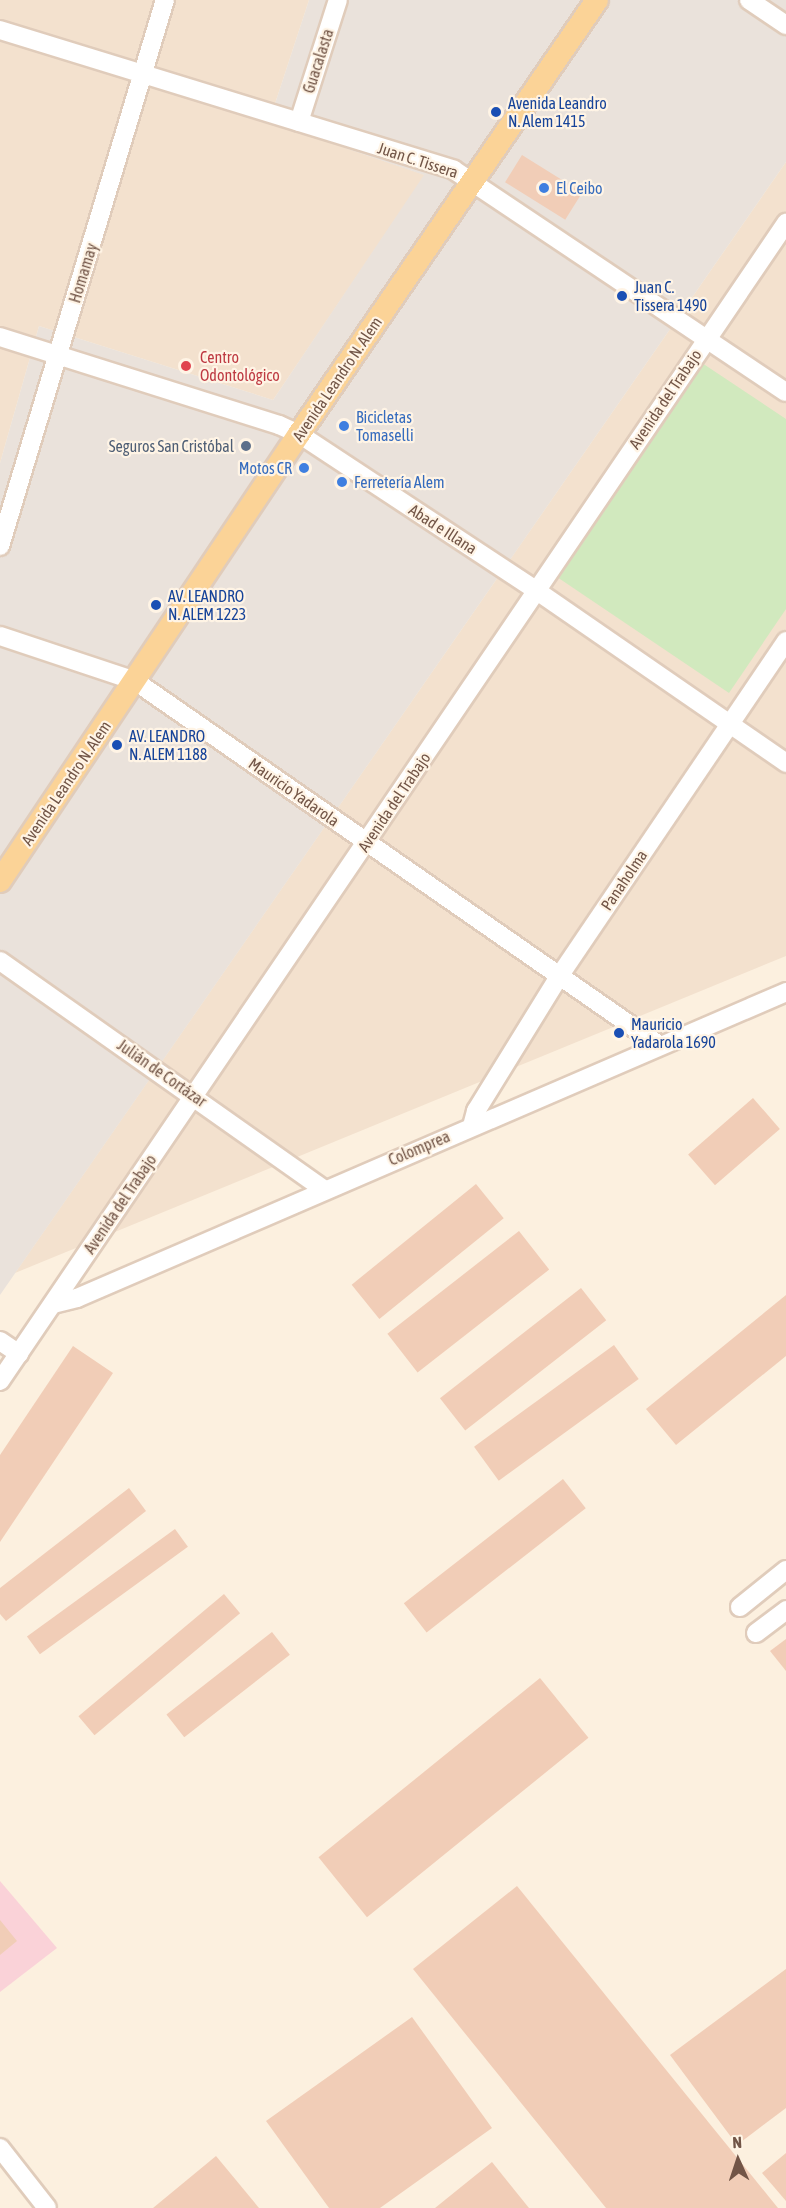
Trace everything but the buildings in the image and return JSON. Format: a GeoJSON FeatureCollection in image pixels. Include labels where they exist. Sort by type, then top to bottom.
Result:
{"type":"FeatureCollection","features":[{"type":"Feature","properties":{"kind":"main road","name":"Avenida Leandro N. Alem"},"geometry":{"type":"LineString","coordinates":[[0,881],[299,434],[597,0]]}},
{"type":"Feature","properties":{"kind":"street","name":"Homamay"},"geometry":{"type":"LineString","coordinates":[[0,546],[165,0]]}},
{"type":"Feature","properties":{"kind":"street","name":"Guacalasta"},"geometry":{"type":"LineString","coordinates":[[299,122],[338,0]]}},
{"type":"Feature","properties":{"kind":"street"},"geometry":{"type":"LineString","coordinates":[[749,0],[786,25]]}},
{"type":"Feature","properties":{"kind":"street","name":"Juan C. Tissera"},"geometry":{"type":"LineString","coordinates":[[0,30],[299,122],[473,179],[786,393]]}},
{"type":"Feature","properties":{"kind":"street","name":"Avenida del Trabajo"},"geometry":{"type":"LineString","coordinates":[[0,1381],[786,223]]}},
{"type":"Feature","properties":{"kind":"street","name":"Abad e Illana"},"geometry":{"type":"LineString","coordinates":[[0,337],[279,424],[299,434],[537,591],[786,764]]}},
{"type":"Feature","properties":{"kind":"street","name":"Mauricio Yadarola"},"geometry":{"type":"LineString","coordinates":[[0,636],[135,681],[558,978],[659,1046]]}},
{"type":"Feature","properties":{"kind":"street","name":"Panaholma"},"geometry":{"type":"LineString","coordinates":[[472,1126],[476,1111],[558,978],[786,641]]}},
{"type":"Feature","properties":{"kind":"street","name":"Julián de Cortázar"},"geometry":{"type":"LineString","coordinates":[[0,961],[195,1095],[322,1189]]}},
{"type":"Feature","properties":{"kind":"street","name":"Colomprea"},"geometry":{"type":"LineString","coordinates":[[53,1304],[77,1298],[322,1189],[659,1046],[784,996]]}},
{"type":"Feature","properties":{"kind":"street"},"geometry":{"type":"LineString","coordinates":[[0,1341],[19,1354]]}},
{"type":"Feature","properties":{"kind":"street"},"geometry":{"type":"LineString","coordinates":[[740,1607],[786,1570]]}},
{"type":"Feature","properties":{"kind":"street"},"geometry":{"type":"LineString","coordinates":[[756,1633],[786,1610]]}},
{"type":"Feature","properties":{"kind":"street"},"geometry":{"type":"LineString","coordinates":[[0,2148],[47,2208]]}},
{"type":"Feature","properties":{"kind":"shaded area"},"geometry":{"type":"Polygon","coordinates":[[[0,0],[309,0],[269,122],[425,175],[273,400],[39,326],[0,463],[0,0]]]}},
{"type":"Feature","properties":{"kind":"shaded area"},"geometry":{"type":"Polygon","coordinates":[[[309,0],[786,0],[786,162],[0,1295],[0,463],[39,326],[273,400],[424,175],[269,122],[309,0]]]}},
{"type":"Feature","properties":{"kind":"shaded area"},"geometry":{"type":"Polygon","coordinates":[[[786,162],[786,956],[15,1273],[786,162]]]}},
{"type":"Feature","properties":{"kind":"shaded area"},"geometry":{"type":"Polygon","coordinates":[[[0,1881],[57,1948],[0,1992],[0,1881]]]}},
{"type":"Feature","properties":{"kind":"green space"},"geometry":{"type":"Polygon","coordinates":[[[702,363],[786,419],[786,609],[729,693],[557,577],[702,363]]]}},
{"type":"Feature","properties":{"kind":"place","name":"Avenida Leandro N. Alem 1415"},"geometry":{"type":"Point","coordinates":[496,112]}},
{"type":"Feature","properties":{"kind":"place","name":"El Ceibo"},"geometry":{"type":"Point","coordinates":[544,188]}},
{"type":"Feature","properties":{"kind":"place","name":"Juan C. Tissera 1490"},"geometry":{"type":"Point","coordinates":[622,296]}},
{"type":"Feature","properties":{"kind":"place","name":"Centro Odontológico"},"geometry":{"type":"Point","coordinates":[186,366]}},
{"type":"Feature","properties":{"kind":"place","name":"Bicicletas Tomaselli"},"geometry":{"type":"Point","coordinates":[344,426]}},
{"type":"Feature","properties":{"kind":"place","name":"Seguros San Cristóbal"},"geometry":{"type":"Point","coordinates":[246,446]}},
{"type":"Feature","properties":{"kind":"place","name":"Motos CR"},"geometry":{"type":"Point","coordinates":[304,468]}},
{"type":"Feature","properties":{"kind":"place","name":"Ferretería Alem"},"geometry":{"type":"Point","coordinates":[342,482]}},
{"type":"Feature","properties":{"kind":"place","name":"AV. LEANDRO N. ALEM 1223"},"geometry":{"type":"Point","coordinates":[156,605]}},
{"type":"Feature","properties":{"kind":"place","name":"AV. LEANDRO N. ALEM 1188"},"geometry":{"type":"Point","coordinates":[117,745]}},
{"type":"Feature","properties":{"kind":"place","name":"Mauricio Yadarola 1690"},"geometry":{"type":"Point","coordinates":[619,1033]}}]}
